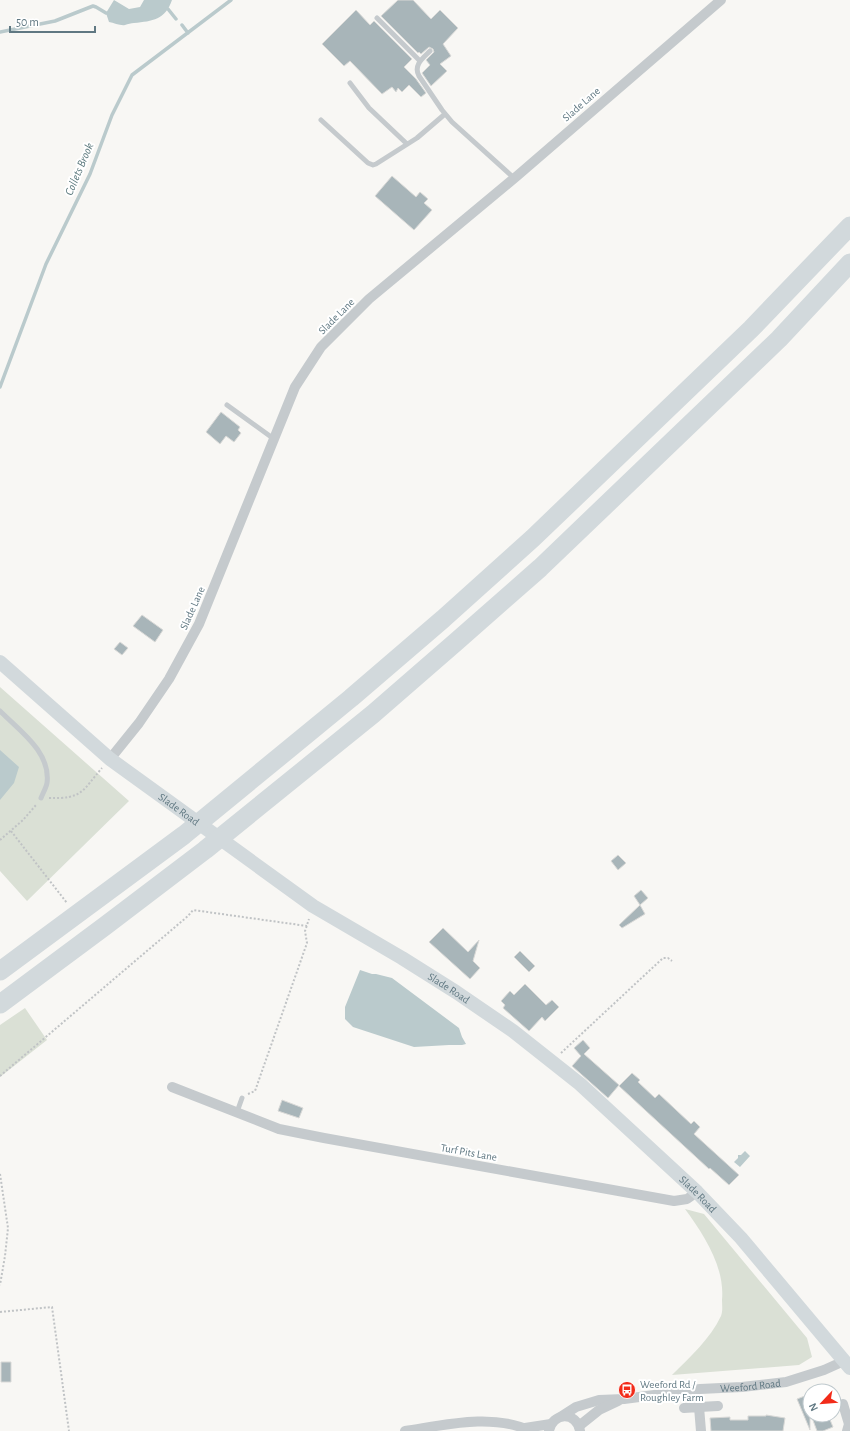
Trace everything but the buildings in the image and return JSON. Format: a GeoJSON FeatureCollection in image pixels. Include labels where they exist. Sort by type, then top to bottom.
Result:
{"type":"FeatureCollection","features":[{"type":"Feature","properties":{"kind":"highway"},"geometry":{"type":"LineString","coordinates":[[0,971],[184,835],[351,698],[443,619],[533,538],[751,329],[850,226]]}},
{"type":"Feature","properties":{"kind":"highway"},"geometry":{"type":"LineString","coordinates":[[0,1004],[206,850],[373,714],[540,568],[779,339],[850,263]]}},
{"type":"Feature","properties":{"kind":"main road","name":"Slade Road"},"geometry":{"type":"LineString","coordinates":[[0,664],[110,759],[313,906],[402,958],[456,992],[513,1031],[552,1062],[604,1105],[697,1192],[741,1238],[848,1362]]}},
{"type":"Feature","properties":{"kind":"street","name":"Slade Lane"},"geometry":{"type":"LineString","coordinates":[[110,759],[139,723],[169,679],[199,624],[295,387],[321,347],[369,299],[514,178],[721,0]]}},
{"type":"Feature","properties":{"kind":"street","name":"Turf Pits Lane"},"geometry":{"type":"LineString","coordinates":[[172,1087],[279,1128],[316,1136],[674,1201],[687,1199],[697,1192]]}},
{"type":"Feature","properties":{"kind":"street","name":"Weeford Road"},"geometry":{"type":"LineString","coordinates":[[550,1427],[555,1419],[576,1407],[599,1400],[700,1388],[742,1387],[786,1382],[848,1362]]}},
{"type":"Feature","properties":{"kind":"street","name":"Weeford Road"},"geometry":{"type":"LineString","coordinates":[[579,1428],[599,1410],[624,1398]]}},
{"type":"Feature","properties":{"kind":"street"},"geometry":{"type":"LineString","coordinates":[[843,1404],[849,1426]]}},
{"type":"Feature","properties":{"kind":"street"},"geometry":{"type":"LineString","coordinates":[[684,1408],[718,1406]]}},
{"type":"Feature","properties":{"kind":"street"},"geometry":{"type":"LineString","coordinates":[[699,1408],[700,1431]]}},
{"type":"Feature","properties":{"kind":"street"},"geometry":{"type":"LineString","coordinates":[[562,1416],[573,1419],[579,1428]]}},
{"type":"Feature","properties":{"kind":"street"},"geometry":{"type":"LineString","coordinates":[[411,1431],[473,1422],[499,1422],[528,1430],[550,1427]]}},
{"type":"Feature","properties":{"kind":"lane"},"geometry":{"type":"LineString","coordinates":[[377,18],[420,61]]}},
{"type":"Feature","properties":{"kind":"lane"},"geometry":{"type":"LineString","coordinates":[[430,51],[420,61],[417,72],[452,122],[514,178]]}},
{"type":"Feature","properties":{"kind":"lane"},"geometry":{"type":"LineString","coordinates":[[350,83],[369,108],[407,144]]}},
{"type":"Feature","properties":{"kind":"lane"},"geometry":{"type":"LineString","coordinates":[[321,120],[368,163],[373,165],[417,138],[445,114]]}},
{"type":"Feature","properties":{"kind":"lane"},"geometry":{"type":"LineString","coordinates":[[227,405],[274,439]]}},
{"type":"Feature","properties":{"kind":"lane"},"geometry":{"type":"LineString","coordinates":[[0,711],[36,746],[42,758],[47,770],[47,784],[41,798]]}},
{"type":"Feature","properties":{"kind":"lane"},"geometry":{"type":"LineString","coordinates":[[237,1112],[242,1098]]}},
{"type":"Feature","properties":{"kind":"path"},"geometry":{"type":"LineString","coordinates":[[0,840],[32,810],[41,798],[70,797],[82,792],[110,759]]}},
{"type":"Feature","properties":{"kind":"path"},"geometry":{"type":"LineString","coordinates":[[11,831],[62,898]]}},
{"type":"Feature","properties":{"kind":"path"},"geometry":{"type":"LineString","coordinates":[[0,1076],[188,916],[193,910],[307,926]]}},
{"type":"Feature","properties":{"kind":"path"},"geometry":{"type":"LineString","coordinates":[[242,1098],[255,1091],[307,943],[305,931]]}},
{"type":"Feature","properties":{"kind":"path"},"geometry":{"type":"LineString","coordinates":[[552,1062],[663,958],[668,958],[672,961]]}},
{"type":"Feature","properties":{"kind":"path"},"geometry":{"type":"LineString","coordinates":[[0,1174],[8,1228],[0,1285]]}},
{"type":"Feature","properties":{"kind":"path"},"geometry":{"type":"LineString","coordinates":[[0,1312],[52,1307],[69,1431]]}},
{"type":"Feature","properties":{"kind":"shaded area"},"geometry":{"type":"Polygon","coordinates":[[[114,0],[129,9],[140,7],[144,0],[172,0],[166,12],[158,18],[119,25],[109,22],[106,13],[114,0]]]}},
{"type":"Feature","properties":{"kind":"shaded area"},"geometry":{"type":"Polygon","coordinates":[[[0,687],[129,801],[27,901],[0,871],[0,687]]]}},
{"type":"Feature","properties":{"kind":"shaded area"},"geometry":{"type":"Polygon","coordinates":[[[0,750],[19,767],[14,783],[0,800],[0,750]]]}},
{"type":"Feature","properties":{"kind":"shaded area"},"geometry":{"type":"Polygon","coordinates":[[[360,970],[392,978],[459,1028],[466,1044],[414,1047],[353,1027],[345,1019],[345,1007],[360,970]]]}},
{"type":"Feature","properties":{"kind":"shaded area"},"geometry":{"type":"Polygon","coordinates":[[[25,1008],[47,1040],[0,1077],[0,1025],[25,1008]]]}},
{"type":"Feature","properties":{"kind":"shaded area"},"geometry":{"type":"Polygon","coordinates":[[[745,1151],[750,1156],[740,1167],[734,1162],[738,1158],[738,1155],[741,1155],[745,1151]]]}},
{"type":"Feature","properties":{"kind":"shaded area"},"geometry":{"type":"Polygon","coordinates":[[[685,1209],[704,1214],[807,1338],[812,1357],[799,1365],[672,1375],[705,1340],[721,1316],[722,1310],[722,1288],[717,1264],[706,1241],[685,1209]]]}},
{"type":"Feature","properties":{"kind":"waterway","name":"Collets Brook"},"geometry":{"type":"LineString","coordinates":[[0,387],[46,264],[90,174],[112,115],[132,75],[231,0]]}},
{"type":"Feature","properties":{"kind":"waterway"},"geometry":{"type":"LineString","coordinates":[[0,32],[55,21],[93,6],[106,13]]}},
{"type":"Feature","properties":{"kind":"waterway"},"geometry":{"type":"LineString","coordinates":[[168,9],[176,19]]}},
{"type":"Feature","properties":{"kind":"waterway"},"geometry":{"type":"LineString","coordinates":[[182,25],[188,33]]}},
{"type":"Feature","properties":{"kind":"place","name":"Weeford Rd / Roughley Farm"},"geometry":{"type":"Point","coordinates":[627,1390]}}]}
